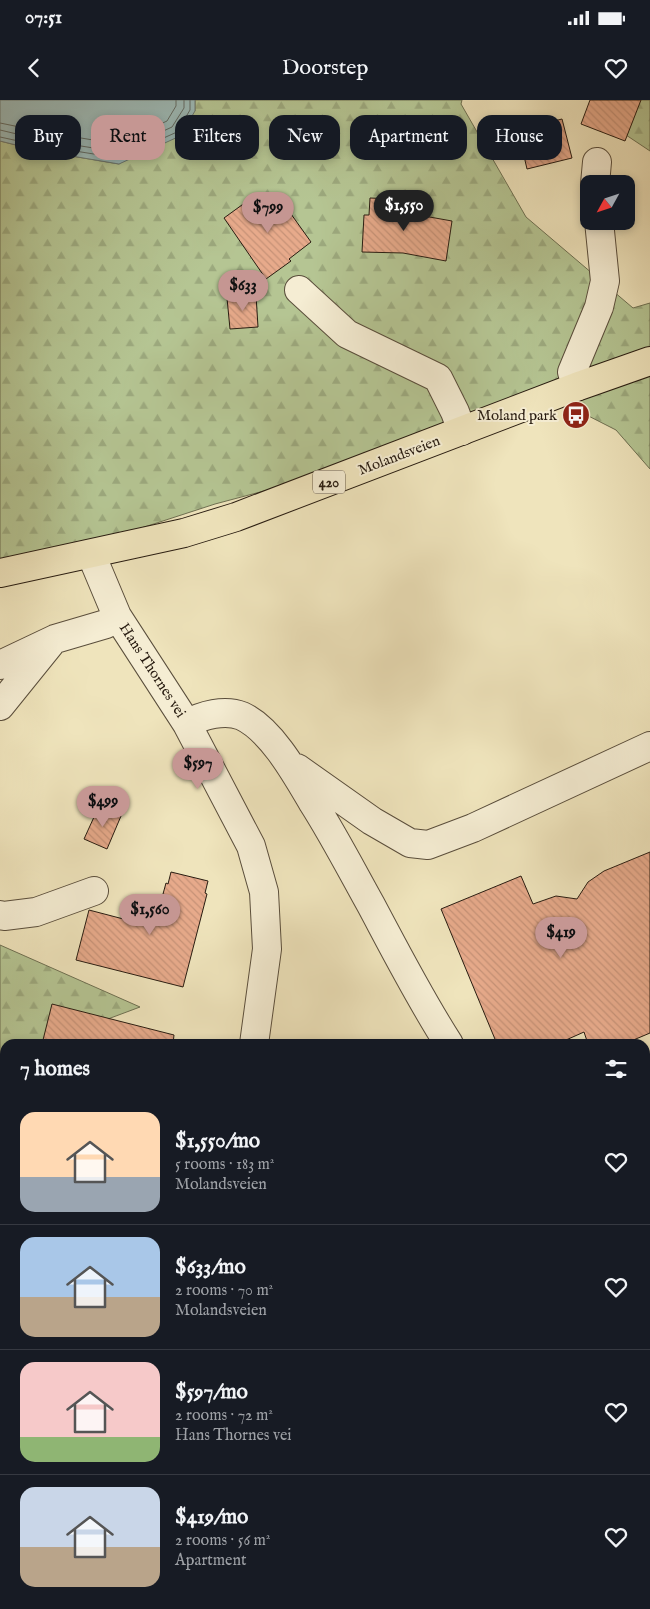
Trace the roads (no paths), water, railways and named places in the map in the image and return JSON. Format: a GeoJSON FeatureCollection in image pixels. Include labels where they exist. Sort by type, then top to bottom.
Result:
{"type":"FeatureCollection","features":[{"type":"Feature","properties":{"kind":"main road","name":"Molandsveien"},"geometry":{"type":"LineString","coordinates":[[0,573],[184,533],[236,518],[576,387],[650,361]]}},
{"type":"Feature","properties":{"kind":"street"},"geometry":{"type":"LineString","coordinates":[[576,387],[572,372],[599,306],[605,281],[600,230]]}},
{"type":"Feature","properties":{"kind":"street"},"geometry":{"type":"LineString","coordinates":[[299,290],[347,334],[438,378],[455,412],[462,432]]}},
{"type":"Feature","properties":{"kind":"street","name":"Hans Thornes vei"},"geometry":{"type":"LineString","coordinates":[[90,554],[117,616],[188,724],[251,846],[264,892],[267,949],[255,1039]]}},
{"type":"Feature","properties":{"kind":"street"},"geometry":{"type":"LineString","coordinates":[[0,665],[55,639],[106,624],[117,616]]}},
{"type":"Feature","properties":{"kind":"street"},"geometry":{"type":"LineString","coordinates":[[0,706],[55,639]]}},
{"type":"Feature","properties":{"kind":"street"},"geometry":{"type":"LineString","coordinates":[[188,724],[198,718],[222,713],[241,716],[261,730],[290,763],[335,839],[426,1008],[446,1039]]}},
{"type":"Feature","properties":{"kind":"street"},"geometry":{"type":"LineString","coordinates":[[290,763],[387,830],[410,843],[428,845],[473,828],[650,746]]}},
{"type":"Feature","properties":{"kind":"street"},"geometry":{"type":"LineString","coordinates":[[0,915],[36,912],[94,891]]}},
{"type":"Feature","properties":{"kind":"water"},"geometry":{"type":"Polygon","coordinates":[[[0,100],[195,100],[195,111],[193,115],[175,115],[175,138],[165,143],[165,115],[91,115],[91,159],[81,158],[81,115],[15,115],[15,145],[0,141],[0,100]]]}},
{"type":"Feature","properties":{"kind":"water"},"geometry":{"type":"Polygon","coordinates":[[[95,160],[128,160],[119,164],[95,160]]]}},
{"type":"Feature","properties":{"kind":"place","name":"Moland park"},"geometry":{"type":"Point","coordinates":[576,415]}}]}
